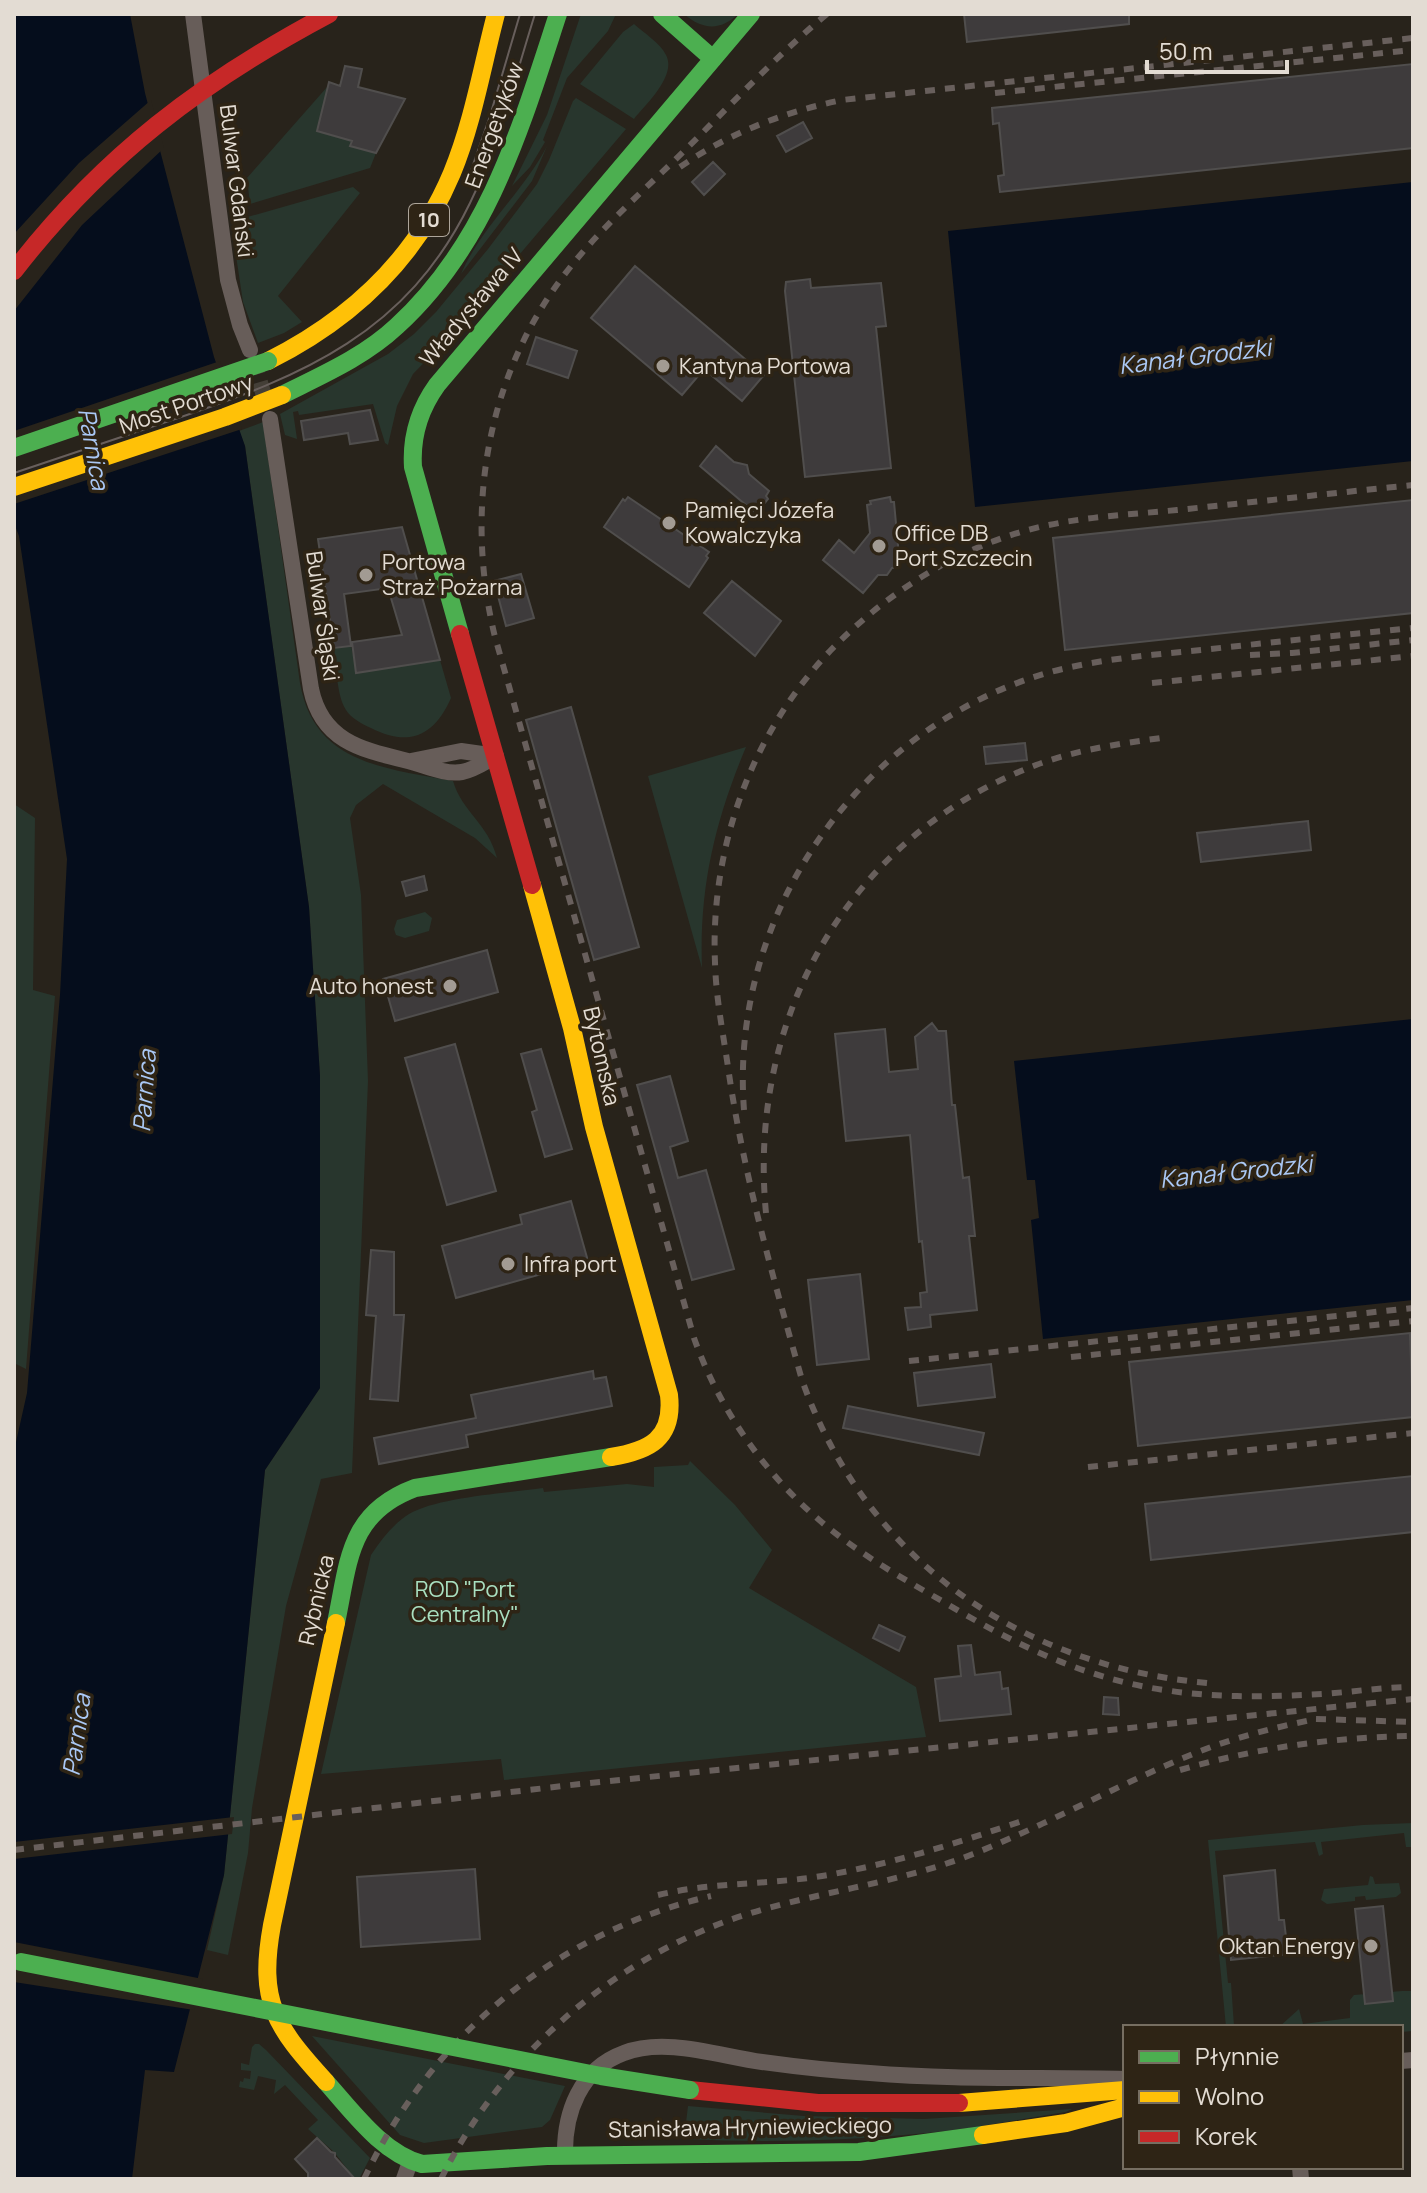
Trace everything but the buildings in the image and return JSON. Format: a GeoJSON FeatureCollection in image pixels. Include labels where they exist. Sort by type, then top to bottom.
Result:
{"type":"FeatureCollection","features":[{"type":"Feature","properties":{"kind":"street","name":"Bulwar Gdański"},"geometry":{"type":"LineString","coordinates":[[193,14],[228,280],[250,350]]}},
{"type":"Feature","properties":{"kind":"street"},"geometry":{"type":"LineString","coordinates":[[14,271],[69,205],[142,136],[237,67],[329,14]]}},
{"type":"Feature","properties":{"kind":"street","name":"Energetyków"},"geometry":{"type":"LineString","coordinates":[[268,361],[302,344],[351,310],[385,278],[415,241],[438,204],[456,162],[496,14]]}},
{"type":"Feature","properties":{"kind":"street","name":"Energetyków"},"geometry":{"type":"LineString","coordinates":[[282,395],[319,379],[371,347],[407,317],[448,273],[481,223],[499,185],[558,14]]}},
{"type":"Feature","properties":{"kind":"street"},"geometry":{"type":"LineString","coordinates":[[547,49],[565,14]]}},
{"type":"Feature","properties":{"kind":"street"},"geometry":{"type":"LineString","coordinates":[[662,14],[713,59]]}},
{"type":"Feature","properties":{"kind":"street","name":"Władysława IV"},"geometry":{"type":"LineString","coordinates":[[476,693],[413,474],[412,444],[418,418],[437,385],[751,14]]}},
{"type":"Feature","properties":{"kind":"street","name":"Most Portowy"},"geometry":{"type":"LineString","coordinates":[[14,448],[268,361]]}},
{"type":"Feature","properties":{"kind":"street","name":"Most Portowy"},"geometry":{"type":"LineString","coordinates":[[14,487],[282,395]]}},
{"type":"Feature","properties":{"kind":"street","name":"Bulwar Śląski"},"geometry":{"type":"LineString","coordinates":[[270,419],[307,664],[317,707],[332,730],[350,744],[373,754],[458,773],[496,756]]}},
{"type":"Feature","properties":{"kind":"street","name":"Bytomska"},"geometry":{"type":"LineString","coordinates":[[476,693],[572,1028],[594,1127],[669,1395],[670,1415],[664,1430]]}},
{"type":"Feature","properties":{"kind":"street","name":"Rybnicka"},"geometry":{"type":"LineString","coordinates":[[407,2170],[281,2027],[271,2007],[266,1980],[270,1938],[352,1548],[362,1526],[382,1504],[408,1490],[634,1454],[652,1444],[664,1430]]}},
{"type":"Feature","properties":{"kind":"street"},"geometry":{"type":"LineString","coordinates":[[16,1962],[585,2073],[690,2090],[794,2101],[905,2105],[1036,2099],[1123,2090]]}},
{"type":"Feature","properties":{"kind":"street"},"geometry":{"type":"LineString","coordinates":[[565,2156],[567,2118],[581,2088],[604,2063],[634,2049],[675,2048],[796,2066],[921,2077],[1123,2079]]}},
{"type":"Feature","properties":{"kind":"street","name":"Stanisława Hryniewieckiego"},"geometry":{"type":"LineString","coordinates":[[407,2170],[502,2158],[859,2152],[1052,2125],[1123,2107]]}},
{"type":"Feature","properties":{"kind":"green space"},"geometry":{"type":"Polygon","coordinates":[[[581,14],[616,14],[608,31],[567,78],[543,140],[545,142],[530,167],[512,186],[547,115],[581,14]]]}},
{"type":"Feature","properties":{"kind":"green space"},"geometry":{"type":"Polygon","coordinates":[[[684,14],[738,14],[718,26],[705,26],[684,14]]]}},
{"type":"Feature","properties":{"kind":"green space"},"geometry":{"type":"Polygon","coordinates":[[[634,24],[660,46],[668,63],[664,81],[634,119],[580,84],[623,32],[634,24]]]}},
{"type":"Feature","properties":{"kind":"green space"},"geometry":{"type":"Polygon","coordinates":[[[328,86],[317,130],[352,141],[351,146],[376,153],[370,168],[250,204],[247,178],[328,86]]]}},
{"type":"Feature","properties":{"kind":"green space"},"geometry":{"type":"Polygon","coordinates":[[[576,98],[626,129],[452,334],[413,374],[397,406],[388,445],[373,404],[299,415],[298,411],[293,412],[297,439],[285,435],[280,414],[388,354],[436,312],[537,184],[576,98]]]}},
{"type":"Feature","properties":{"kind":"green space"},"geometry":{"type":"Polygon","coordinates":[[[547,146],[532,181],[461,274],[480,240],[547,146]]]}},
{"type":"Feature","properties":{"kind":"green space"},"geometry":{"type":"Polygon","coordinates":[[[353,187],[360,193],[278,296],[302,322],[258,343],[243,302],[232,229],[237,220],[353,187]]]}},
{"type":"Feature","properties":{"kind":"green space"},"geometry":{"type":"Polygon","coordinates":[[[263,422],[300,683],[308,710],[320,731],[356,758],[402,772],[453,781],[462,801],[488,836],[497,858],[475,838],[383,784],[356,805],[350,818],[361,895],[368,1081],[352,1473],[321,1479],[286,1606],[252,1808],[248,1853],[228,1955],[207,1950],[224,1875],[265,1470],[320,1388],[320,1076],[309,907],[245,446],[239,431],[263,422]]]}},
{"type":"Feature","properties":{"kind":"green space"},"geometry":{"type":"Polygon","coordinates":[[[351,646],[357,673],[440,660],[451,698],[437,722],[418,735],[397,737],[384,734],[351,716],[340,696],[334,648],[351,646]]]}},
{"type":"Feature","properties":{"kind":"green space"},"geometry":{"type":"Polygon","coordinates":[[[746,747],[711,855],[703,910],[702,968],[648,776],[746,747]]]}},
{"type":"Feature","properties":{"kind":"green space"},"geometry":{"type":"Polygon","coordinates":[[[14,804],[35,818],[33,990],[55,996],[26,1369],[14,1363],[14,804]]]}},
{"type":"Feature","properties":{"kind":"green space"},"geometry":{"type":"Polygon","coordinates":[[[425,912],[432,918],[429,931],[405,938],[396,935],[397,920],[425,912]]]}},
{"type":"Feature","properties":{"kind":"green space","name":"ROD \"Port Centralny\""},"geometry":{"type":"Polygon","coordinates":[[[690,1461],[735,1505],[772,1550],[749,1588],[916,1687],[926,1737],[504,1780],[501,1759],[321,1774],[371,1555],[397,1523],[422,1508],[474,1496],[543,1488],[544,1492],[627,1484],[654,1487],[654,1467],[688,1465],[690,1461]]]}},
{"type":"Feature","properties":{"kind":"green space"},"geometry":{"type":"Polygon","coordinates":[[[1413,1823],[1413,1847],[1406,1847],[1404,1833],[1321,1842],[1323,1854],[1319,1856],[1315,1842],[1215,1851],[1234,2025],[1226,2025],[1208,1840],[1413,1823]]]}},
{"type":"Feature","properties":{"kind":"green space"},"geometry":{"type":"Polygon","coordinates":[[[1370,1876],[1375,1884],[1399,1883],[1401,1893],[1396,1897],[1366,1900],[1365,1896],[1355,1897],[1355,1901],[1327,1904],[1321,1900],[1324,1889],[1368,1885],[1370,1876]]]}},
{"type":"Feature","properties":{"kind":"green space"},"geometry":{"type":"Polygon","coordinates":[[[1413,1991],[1413,2031],[1403,2032],[1403,2025],[1281,2025],[1299,2009],[1303,2024],[1350,2018],[1350,2000],[1354,1995],[1413,1991]]]}},
{"type":"Feature","properties":{"kind":"green space"},"geometry":{"type":"Polygon","coordinates":[[[312,2036],[565,2086],[550,2120],[542,2127],[424,2143],[400,2135],[312,2036]]]}},
{"type":"Feature","properties":{"kind":"green space"},"geometry":{"type":"Polygon","coordinates":[[[255,2044],[266,2050],[370,2158],[359,2179],[349,2179],[352,2175],[334,2152],[308,2129],[318,2120],[285,2085],[274,2094],[276,2080],[258,2076],[254,2090],[239,2087],[244,2078],[250,2079],[251,2071],[241,2070],[241,2063],[249,2065],[255,2044]]]}},
{"type":"Feature","properties":{"kind":"green space"},"geometry":{"type":"Polygon","coordinates":[[[688,2106],[804,2116],[924,2119],[1072,2109],[997,2124],[927,2133],[745,2141],[684,2139],[688,2106]]]}},
{"type":"Feature","properties":{"kind":"water","name":"Parnica"},"geometry":{"type":"Polygon","coordinates":[[[14,14],[130,14],[145,93],[214,357],[245,446],[309,907],[320,1076],[320,1388],[265,1470],[224,1875],[174,2072],[145,2070],[132,2179],[14,2179],[14,1451],[27,1393],[60,995],[67,859],[19,536],[14,523],[14,14]]]}},
{"type":"Feature","properties":{"kind":"water","name":"Kanał Grodzki"},"geometry":{"type":"Polygon","coordinates":[[[1413,182],[1413,461],[975,507],[948,231],[1413,182]]]}},
{"type":"Feature","properties":{"kind":"water","name":"Kanał Grodzki"},"geometry":{"type":"Polygon","coordinates":[[[1413,1019],[1413,1300],[1043,1339],[1031,1220],[1039,1218],[1035,1180],[1027,1180],[1014,1061],[1413,1019]]]}},
{"type":"Feature","properties":{"kind":"pier"},"geometry":{"type":"Polygon","coordinates":[[[151,100],[164,148],[82,225],[14,311],[14,234],[79,163],[151,100]]]}},
{"type":"Feature","properties":{"kind":"pier"},"geometry":{"type":"Polygon","coordinates":[[[220,361],[242,429],[14,504],[14,431],[220,361]]]}},
{"type":"Feature","properties":{"kind":"pier"},"geometry":{"type":"Polygon","coordinates":[[[234,1817],[232,1834],[14,1859],[14,1842],[234,1817]]]}},
{"type":"Feature","properties":{"kind":"pier"},"geometry":{"type":"Polygon","coordinates":[[[14,1942],[203,1979],[194,2010],[14,1982],[14,1942]]]}},
{"type":"Feature","properties":{"kind":"tunnel"},"geometry":{"type":"LineString","coordinates":[[253,359],[268,409]]}},
{"type":"Feature","properties":{"kind":"tram line"},"geometry":{"type":"LineString","coordinates":[[467,182],[520,14]]}},
{"type":"Feature","properties":{"kind":"tram line"},"geometry":{"type":"LineString","coordinates":[[14,473],[222,403],[266,385],[347,344],[383,317],[415,286],[444,248],[470,203],[498,134],[535,14]]}},
{"type":"Feature","properties":{"kind":"railway"},"geometry":{"type":"LineString","coordinates":[[827,14],[626,207],[568,270],[540,310],[518,353],[501,398],[489,445],[483,492],[482,541],[486,589],[495,637],[694,1338],[719,1395],[752,1448],[815,1517],[890,1570],[969,1617],[1024,1645],[1109,1678],[1190,1693],[1284,1696],[1413,1687]]}},
{"type":"Feature","properties":{"kind":"railway"},"geometry":{"type":"LineString","coordinates":[[680,167],[758,125],[842,100],[1413,38]]}},
{"type":"Feature","properties":{"kind":"railway"},"geometry":{"type":"LineString","coordinates":[[995,93],[1413,50]]}},
{"type":"Feature","properties":{"kind":"railway"},"geometry":{"type":"LineString","coordinates":[[1207,1683],[1139,1672],[1074,1654],[1014,1627],[958,1593],[909,1550],[866,1501],[830,1444],[802,1380],[780,1303],[734,1107],[716,976],[715,920],[720,878],[728,836],[741,795],[778,719],[830,651],[872,612],[920,578],[997,540],[1062,523],[1413,485]]}},
{"type":"Feature","properties":{"kind":"railway"},"geometry":{"type":"LineString","coordinates":[[744,1110],[745,1037],[759,967],[784,900],[819,839],[865,784],[918,737],[979,700],[1066,668],[1143,656],[1413,628]]}},
{"type":"Feature","properties":{"kind":"railway"},"geometry":{"type":"LineString","coordinates":[[1250,655],[1413,640]]}},
{"type":"Feature","properties":{"kind":"railway"},"geometry":{"type":"LineString","coordinates":[[1152,683],[1413,656]]}},
{"type":"Feature","properties":{"kind":"railway"},"geometry":{"type":"LineString","coordinates":[[766,1213],[764,1140],[774,1070],[794,1004],[824,942],[863,886],[912,837],[970,797],[1036,765],[1066,755],[1161,738]]}},
{"type":"Feature","properties":{"kind":"railway"},"geometry":{"type":"LineString","coordinates":[[909,1361],[1413,1308]]}},
{"type":"Feature","properties":{"kind":"railway"},"geometry":{"type":"LineString","coordinates":[[1071,1357],[1413,1321]]}},
{"type":"Feature","properties":{"kind":"railway"},"geometry":{"type":"LineString","coordinates":[[1088,1467],[1413,1433]]}},
{"type":"Feature","properties":{"kind":"railway"},"geometry":{"type":"LineString","coordinates":[[14,1850],[580,1784],[1413,1699]]}},
{"type":"Feature","properties":{"kind":"railway"},"geometry":{"type":"LineString","coordinates":[[1316,1719],[1413,1722]]}},
{"type":"Feature","properties":{"kind":"railway"},"geometry":{"type":"LineString","coordinates":[[441,2179],[467,2132],[498,2088],[534,2048],[573,2011],[662,1950],[710,1928],[761,1910],[894,1878],[973,1854],[1211,1747],[1316,1719]]}},
{"type":"Feature","properties":{"kind":"railway"},"geometry":{"type":"LineString","coordinates":[[1180,1770],[1295,1745],[1413,1736]]}},
{"type":"Feature","properties":{"kind":"railway"},"geometry":{"type":"LineString","coordinates":[[658,1895],[848,1871],[926,1852],[1028,1819]]}},
{"type":"Feature","properties":{"kind":"railway"},"geometry":{"type":"LineString","coordinates":[[364,2179],[392,2127],[425,2080],[463,2036],[505,1997],[551,1964],[601,1935],[655,1913],[711,1896]]}},
{"type":"Feature","properties":{"kind":"traffic: fast"},"geometry":{"type":"LineString","coordinates":[[282,395],[342,365],[384,337],[429,293],[455,258],[498,181],[558,14]]}},
{"type":"Feature","properties":{"kind":"traffic: fast"},"geometry":{"type":"LineString","coordinates":[[662,14],[713,59]]}},
{"type":"Feature","properties":{"kind":"traffic: fast"},"geometry":{"type":"LineString","coordinates":[[460,634],[413,467],[415,434],[425,404],[437,385],[751,14]]}},
{"type":"Feature","properties":{"kind":"traffic: fast"},"geometry":{"type":"LineString","coordinates":[[14,448],[268,361]]}},
{"type":"Feature","properties":{"kind":"traffic: fast"},"geometry":{"type":"LineString","coordinates":[[336,1623],[355,1542],[376,1511],[393,1498],[415,1488],[611,1457]]}},
{"type":"Feature","properties":{"kind":"traffic: fast"},"geometry":{"type":"LineString","coordinates":[[21,1962],[601,2076],[690,2090]]}},
{"type":"Feature","properties":{"kind":"traffic: fast"},"geometry":{"type":"LineString","coordinates":[[326,2082],[381,2141],[407,2159],[422,2164],[547,2156],[859,2152],[983,2135]]}},
{"type":"Feature","properties":{"kind":"traffic: slow"},"geometry":{"type":"LineString","coordinates":[[268,361],[298,345],[353,306],[400,259],[420,233],[437,204],[459,154],[496,14]]}},
{"type":"Feature","properties":{"kind":"traffic: slow"},"geometry":{"type":"LineString","coordinates":[[14,487],[282,395]]}},
{"type":"Feature","properties":{"kind":"traffic: slow"},"geometry":{"type":"LineString","coordinates":[[532,885],[572,1028],[594,1127],[669,1395],[667,1422],[656,1440],[637,1451],[611,1457]]}},
{"type":"Feature","properties":{"kind":"traffic: slow"},"geometry":{"type":"LineString","coordinates":[[326,2082],[283,2028],[269,1994],[267,1974],[272,1925],[336,1623]]}},
{"type":"Feature","properties":{"kind":"traffic: slow"},"geometry":{"type":"LineString","coordinates":[[959,2103],[1123,2090]]}},
{"type":"Feature","properties":{"kind":"traffic: slow"},"geometry":{"type":"LineString","coordinates":[[983,2135],[1066,2123],[1123,2108]]}},
{"type":"Feature","properties":{"kind":"traffic: jam"},"geometry":{"type":"LineString","coordinates":[[14,271],[83,192],[157,125],[238,67],[329,14]]}},
{"type":"Feature","properties":{"kind":"traffic: jam"},"geometry":{"type":"LineString","coordinates":[[460,634],[532,885]]}},
{"type":"Feature","properties":{"kind":"traffic: jam"},"geometry":{"type":"LineString","coordinates":[[690,2090],[818,2103],[959,2103]]}},
{"type":"Feature","properties":{"kind":"place","name":"Kantyna Portowa"},"geometry":{"type":"Point","coordinates":[663,366]}},
{"type":"Feature","properties":{"kind":"place","name":"Pamięci Józefa Kowalczyka"},"geometry":{"type":"Point","coordinates":[669,523]}},
{"type":"Feature","properties":{"kind":"place","name":"Office DB Port Szczecin"},"geometry":{"type":"Point","coordinates":[879,546]}},
{"type":"Feature","properties":{"kind":"place","name":"Portowa Straż Pożarna"},"geometry":{"type":"Point","coordinates":[366,575]}},
{"type":"Feature","properties":{"kind":"place","name":"Auto honest"},"geometry":{"type":"Point","coordinates":[450,986]}},
{"type":"Feature","properties":{"kind":"place","name":"Infra port"},"geometry":{"type":"Point","coordinates":[508,1264]}},
{"type":"Feature","properties":{"kind":"place","name":"Oktan Energy"},"geometry":{"type":"Point","coordinates":[1371,1946]}}]}
